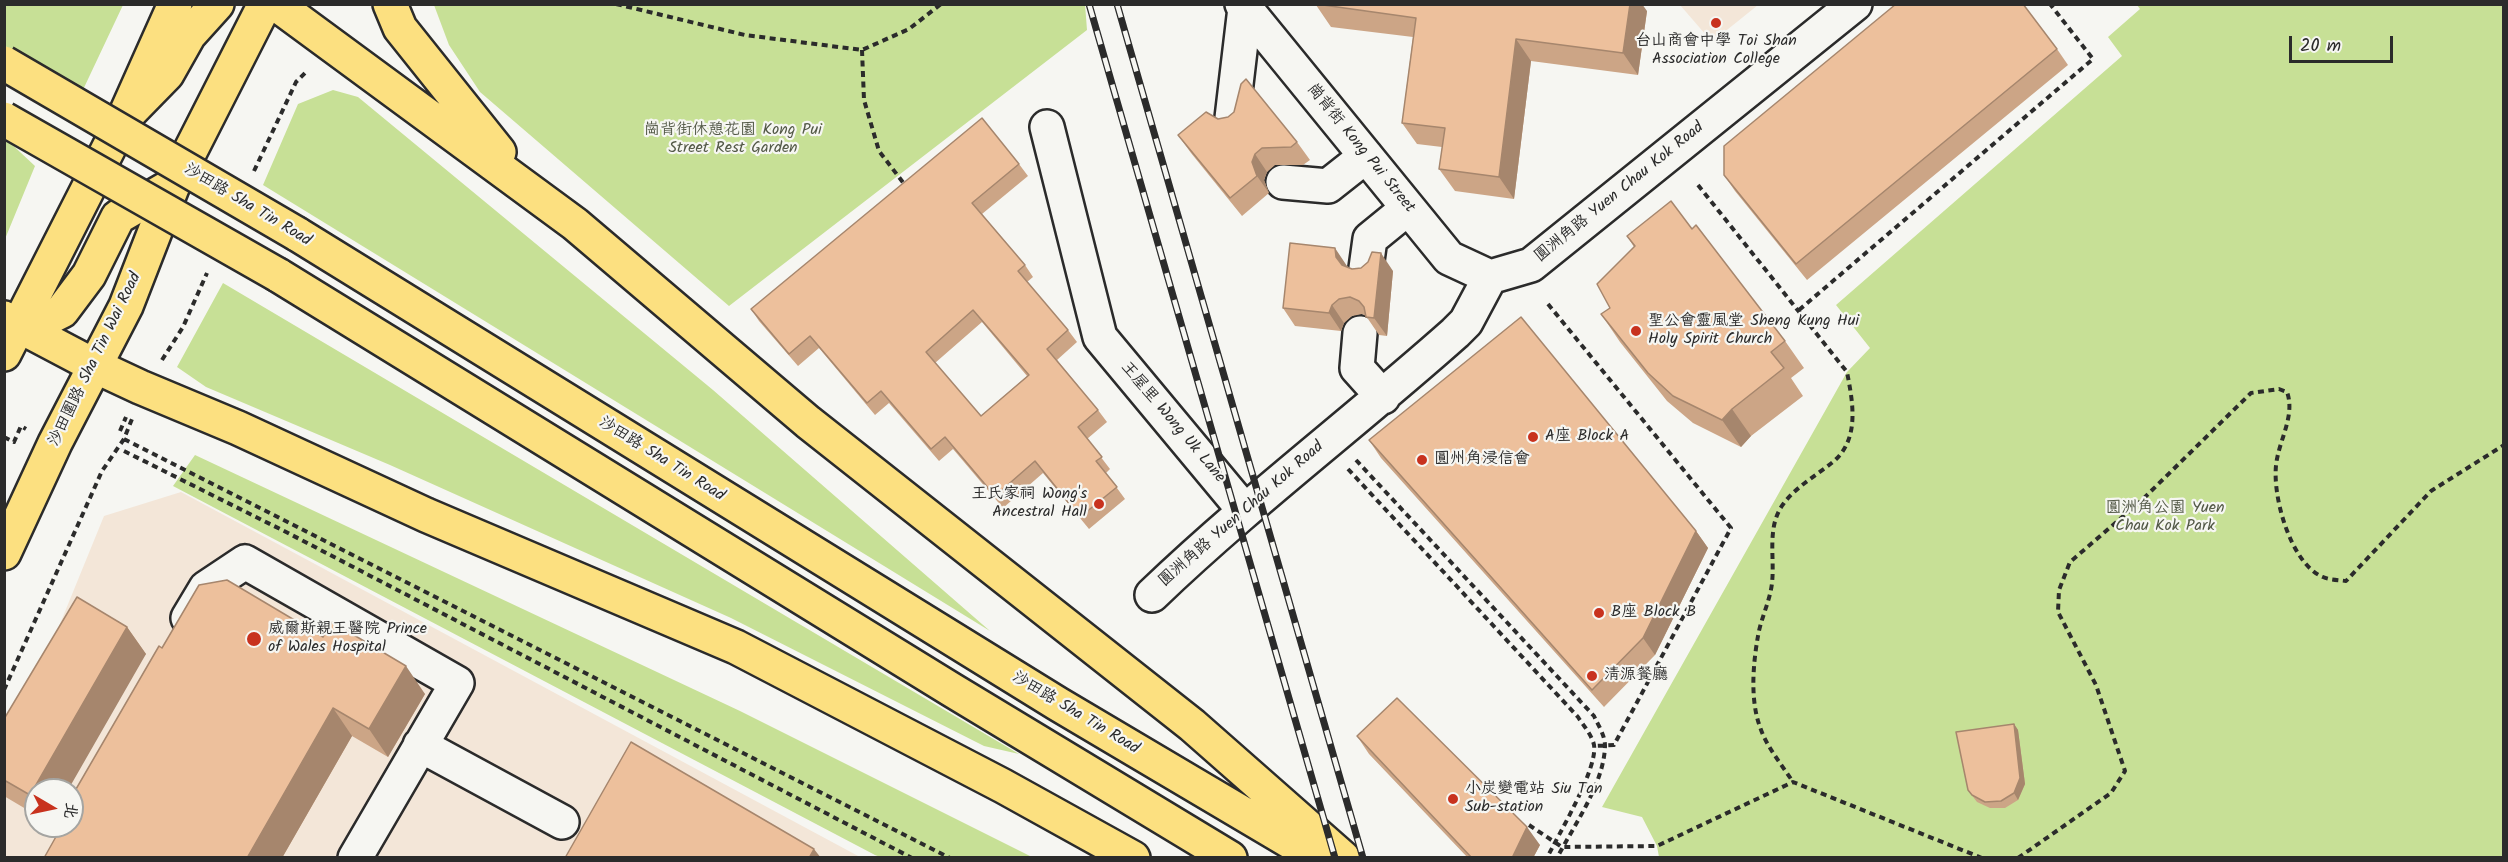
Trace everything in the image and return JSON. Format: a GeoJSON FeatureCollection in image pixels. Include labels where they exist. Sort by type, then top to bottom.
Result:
{"type":"FeatureCollection","features":[{"type":"Feature","properties":{"kind":"main road"},"geometry":{"type":"LineString","coordinates":[[4,354],[11,321],[124,118],[175,4]]}},
{"type":"Feature","properties":{"kind":"main road"},"geometry":{"type":"LineString","coordinates":[[124,118],[167,74],[189,35],[217,4]]}},
{"type":"Feature","properties":{"kind":"main road","name":"沙田圍路 Sha Tin Wai Road"},"geometry":{"type":"LineString","coordinates":[[4,553],[55,443],[126,306],[173,184],[265,4]]}},
{"type":"Feature","properties":{"kind":"main road"},"geometry":{"type":"LineString","coordinates":[[276,4],[575,224],[808,422],[1192,724],[1343,858]]}},
{"type":"Feature","properties":{"kind":"main road"},"geometry":{"type":"LineString","coordinates":[[390,4],[400,28],[522,183]]}},
{"type":"Feature","properties":{"kind":"main road","name":"沙田路 Sha Tin Road"},"geometry":{"type":"LineString","coordinates":[[4,63],[297,234],[1058,704],[1318,858]]}},
{"type":"Feature","properties":{"kind":"main road"},"geometry":{"type":"LineString","coordinates":[[4,118],[278,275],[952,690],[1230,858]]}},
{"type":"Feature","properties":{"kind":"main road"},"geometry":{"type":"LineString","coordinates":[[11,321],[44,320],[62,311],[89,275],[118,217],[173,184]]}},
{"type":"Feature","properties":{"kind":"main road"},"geometry":{"type":"LineString","coordinates":[[11,321],[95,366],[238,428],[426,515],[736,647],[1003,786],[1133,858]]}},
{"type":"Feature","properties":{"kind":"street","name":"圓洲角路 Yuen Chau Kok Road"},"geometry":{"type":"LineString","coordinates":[[1152,595],[1244,510],[1383,397],[1466,322],[1490,277],[1531,265],[1855,4]]}},
{"type":"Feature","properties":{"kind":"street","name":"崗背街 Kong Pui Street"},"geometry":{"type":"LineString","coordinates":[[1243,6],[1449,258],[1490,277]]}},
{"type":"Feature","properties":{"kind":"street"},"geometry":{"type":"LineString","coordinates":[[1232,118],[1243,6]]}},
{"type":"Feature","properties":{"kind":"street","name":"王屋里 Wong Uk Lane"},"geometry":{"type":"LineString","coordinates":[[1047,127],[1100,337],[1244,510]]}},
{"type":"Feature","properties":{"kind":"street"},"geometry":{"type":"LineString","coordinates":[[1283,182],[1328,186],[1366,156]]}},
{"type":"Feature","properties":{"kind":"street"},"geometry":{"type":"LineString","coordinates":[[1366,268],[1370,239],[1408,208]]}},
{"type":"Feature","properties":{"kind":"street"},"geometry":{"type":"LineString","coordinates":[[1360,333],[1357,368],[1383,397]]}},
{"type":"Feature","properties":{"kind":"street"},"geometry":{"type":"LineString","coordinates":[[171,648],[206,588],[245,562],[457,683],[355,858]]}},
{"type":"Feature","properties":{"kind":"street"},"geometry":{"type":"LineString","coordinates":[[420,745],[562,822]]}},
{"type":"Feature","properties":{"kind":"path"},"geometry":{"type":"LineString","coordinates":[[616,4],[745,35],[862,50],[909,28],[941,4]]}},
{"type":"Feature","properties":{"kind":"path"},"geometry":{"type":"LineString","coordinates":[[1799,310],[2093,59],[2050,4]]}},
{"type":"Feature","properties":{"kind":"path"},"geometry":{"type":"LineString","coordinates":[[862,50],[864,99],[879,151],[905,185]]}},
{"type":"Feature","properties":{"kind":"path"},"geometry":{"type":"LineString","coordinates":[[1698,185],[1847,372],[1853,407],[1850,439],[1834,461],[1819,471],[1784,503],[1776,517],[1773,534],[1772,584],[1758,636],[1753,690],[1760,728],[1793,782],[1982,858]]}},
{"type":"Feature","properties":{"kind":"path"},"geometry":{"type":"LineString","coordinates":[[1548,304],[1731,528],[1614,745],[1594,746]]}},
{"type":"Feature","properties":{"kind":"path"},"geometry":{"type":"LineString","coordinates":[[2018,858],[2111,793],[2125,771],[2096,685],[2058,612],[2059,590],[2070,562],[2142,500],[2251,393],[2279,389],[2287,392],[2291,404],[2276,461],[2277,503],[2299,556],[2322,577],[2346,581],[2431,491],[2504,445]]}},
{"type":"Feature","properties":{"kind":"path"},"geometry":{"type":"LineString","coordinates":[[4,690],[102,471],[124,439],[136,408]]}},
{"type":"Feature","properties":{"kind":"path"},"geometry":{"type":"LineString","coordinates":[[4,437],[14,442],[21,426],[32,431]]}},
{"type":"Feature","properties":{"kind":"path"},"geometry":{"type":"LineString","coordinates":[[124,439],[950,858]]}},
{"type":"Feature","properties":{"kind":"path"},"geometry":{"type":"LineString","coordinates":[[124,451],[288,533],[912,858]]}},
{"type":"Feature","properties":{"kind":"path"},"geometry":{"type":"LineString","coordinates":[[1351,455],[1594,716],[1605,745],[1593,788],[1557,858]]}},
{"type":"Feature","properties":{"kind":"path"},"geometry":{"type":"LineString","coordinates":[[1342,462],[1578,717],[1594,746],[1591,765],[1582,789],[1547,858]]}},
{"type":"Feature","properties":{"kind":"path"},"geometry":{"type":"LineString","coordinates":[[1529,825],[1562,847],[1657,846],[1793,782]]}},
{"type":"Feature","properties":{"kind":"shaded area","name":"台山商會中學 Toi Shan Association College"},"geometry":{"type":"Polygon","coordinates":[[[1680,5],[1758,5],[1712,42],[1680,5]]]}},
{"type":"Feature","properties":{"kind":"shaded area","name":"威爾斯親王醫院 Prince of Wales Hospital"},"geometry":{"type":"Polygon","coordinates":[[[181,492],[860,857],[5,857],[4,761],[104,516],[181,492]]]}},
{"type":"Feature","properties":{"kind":"green space","name":"崗背街休憩花園 Kong Pui Street Rest Garden"},"geometry":{"type":"Polygon","coordinates":[[[1085,4],[1087,30],[729,306],[480,92],[449,45],[434,5],[1085,4]]]}},
{"type":"Feature","properties":{"kind":"green space"},"geometry":{"type":"Polygon","coordinates":[[[4,5],[123,5],[81,94],[5,46],[4,5]]]}},
{"type":"Feature","properties":{"kind":"green space","name":"圓洲角公園 Yuen Chau Kok Park"},"geometry":{"type":"Polygon","coordinates":[[[2137,5],[2503,5],[2503,857],[1659,857],[1657,846],[1642,817],[1602,807],[1847,372],[1870,348],[1836,305],[2122,56],[2108,37],[2140,9],[2137,5]]]}},
{"type":"Feature","properties":{"kind":"green space"},"geometry":{"type":"Polygon","coordinates":[[[333,90],[358,97],[713,390],[990,631],[263,185],[298,104],[333,90]]]}},
{"type":"Feature","properties":{"kind":"green space"},"geometry":{"type":"Polygon","coordinates":[[[5,138],[35,166],[5,239],[5,138]]]}},
{"type":"Feature","properties":{"kind":"green space"},"geometry":{"type":"Polygon","coordinates":[[[223,283],[1019,754],[984,746],[731,618],[390,465],[206,387],[177,367],[223,283]]]}},
{"type":"Feature","properties":{"kind":"green space"},"geometry":{"type":"Polygon","coordinates":[[[195,455],[740,711],[1032,857],[883,858],[875,855],[173,486],[195,455]]]}},
{"type":"Feature","properties":{"kind":"building"},"geometry":{"type":"Polygon","coordinates":[[[1316,4],[1630,4],[1623,53],[1516,39],[1499,177],[1439,169],[1445,128],[1402,123],[1416,18],[1316,4]]]}},
{"type":"Feature","properties":{"kind":"building"},"geometry":{"type":"Polygon","coordinates":[[[1896,4],[2023,4],[2057,49],[1796,264],[1724,175],[1724,146],[1896,4]]]}},
{"type":"Feature","properties":{"kind":"building"},"geometry":{"type":"Polygon","coordinates":[[[1246,79],[1297,142],[1291,147],[1262,148],[1255,154],[1252,162],[1257,176],[1230,198],[1178,135],[1206,112],[1218,119],[1228,117],[1234,112],[1241,84],[1246,79]]]}},
{"type":"Feature","properties":{"kind":"building"},"geometry":{"type":"Polygon","coordinates":[[[982,118],[1019,164],[972,203],[1025,265],[1018,271],[1068,330],[1047,349],[1098,410],[1078,427],[1102,457],[1096,461],[1117,487],[1080,517],[1035,461],[995,496],[945,437],[931,449],[881,391],[867,403],[810,336],[789,354],[751,309],[982,118]],[[973,310],[926,352],[981,416],[1029,375],[973,310]]]}},
{"type":"Feature","properties":{"kind":"building"},"geometry":{"type":"Polygon","coordinates":[[[1671,201],[1692,229],[1696,225],[1785,341],[1771,352],[1784,368],[1732,409],[1722,420],[1673,396],[1648,373],[1601,314],[1610,308],[1597,284],[1635,246],[1627,236],[1671,201]]]}},
{"type":"Feature","properties":{"kind":"building"},"geometry":{"type":"Polygon","coordinates":[[[1290,243],[1335,248],[1336,257],[1342,265],[1352,269],[1361,268],[1368,262],[1372,252],[1381,253],[1374,318],[1366,317],[1364,307],[1359,301],[1350,297],[1339,299],[1332,305],[1329,313],[1283,308],[1290,243]]]}},
{"type":"Feature","properties":{"kind":"building"},"geometry":{"type":"Polygon","coordinates":[[[1521,317],[1696,531],[1643,638],[1592,690],[1369,440],[1521,317]]]}},
{"type":"Feature","properties":{"kind":"building"},"geometry":{"type":"Polygon","coordinates":[[[227,580],[323,637],[332,622],[406,666],[369,729],[333,708],[247,858],[44,858],[55,838],[84,838],[82,778],[159,646],[162,648],[199,585],[227,580]]]}},
{"type":"Feature","properties":{"kind":"building"},"geometry":{"type":"Polygon","coordinates":[[[77,597],[127,627],[40,778],[24,778],[24,792],[4,780],[4,719],[77,597]]]}},
{"type":"Feature","properties":{"kind":"building","name":"小炭變電站 Siu Tan Sub-station"},"geometry":{"type":"Polygon","coordinates":[[[1397,698],[1527,827],[1512,858],[1472,858],[1357,736],[1397,698]]]}},
{"type":"Feature","properties":{"kind":"building"},"geometry":{"type":"Polygon","coordinates":[[[2014,724],[2020,778],[2014,793],[2001,801],[1985,802],[1968,790],[1956,732],[2014,724]]]}},
{"type":"Feature","properties":{"kind":"building"},"geometry":{"type":"Polygon","coordinates":[[[631,742],[814,849],[809,858],[565,858],[631,742]]]}},
{"type":"Feature","properties":{"kind":"railway"},"geometry":{"type":"LineString","coordinates":[[1089,4],[1335,858]]}},
{"type":"Feature","properties":{"kind":"railway"},"geometry":{"type":"LineString","coordinates":[[1117,4],[1363,858]]}},
{"type":"Feature","properties":{"kind":"place","name":"台山商會中學 Toi Shan Association College"},"geometry":{"type":"Point","coordinates":[1716,23]}},
{"type":"Feature","properties":{"kind":"place","name":"聖公會靈風堂 Sheng Kung Hui Holy Spirit Church"},"geometry":{"type":"Point","coordinates":[1636,331]}},
{"type":"Feature","properties":{"kind":"place","name":"A座 Block A"},"geometry":{"type":"Point","coordinates":[1533,437]}},
{"type":"Feature","properties":{"kind":"place","name":"圓州角浸信會"},"geometry":{"type":"Point","coordinates":[1422,460]}},
{"type":"Feature","properties":{"kind":"place","name":"王氏家祠 Wong's Ancestral Hall"},"geometry":{"type":"Point","coordinates":[1099,504]}},
{"type":"Feature","properties":{"kind":"place","name":"B座 Block B"},"geometry":{"type":"Point","coordinates":[1599,613]}},
{"type":"Feature","properties":{"kind":"place","name":"威爾斯親王醫院 Prince of Wales Hospital"},"geometry":{"type":"Point","coordinates":[254,639]}},
{"type":"Feature","properties":{"kind":"place","name":"清源餐廳"},"geometry":{"type":"Point","coordinates":[1592,676]}},
{"type":"Feature","properties":{"kind":"place","name":"小炭變電站 Siu Tan Sub-station"},"geometry":{"type":"Point","coordinates":[1453,799]}}]}
